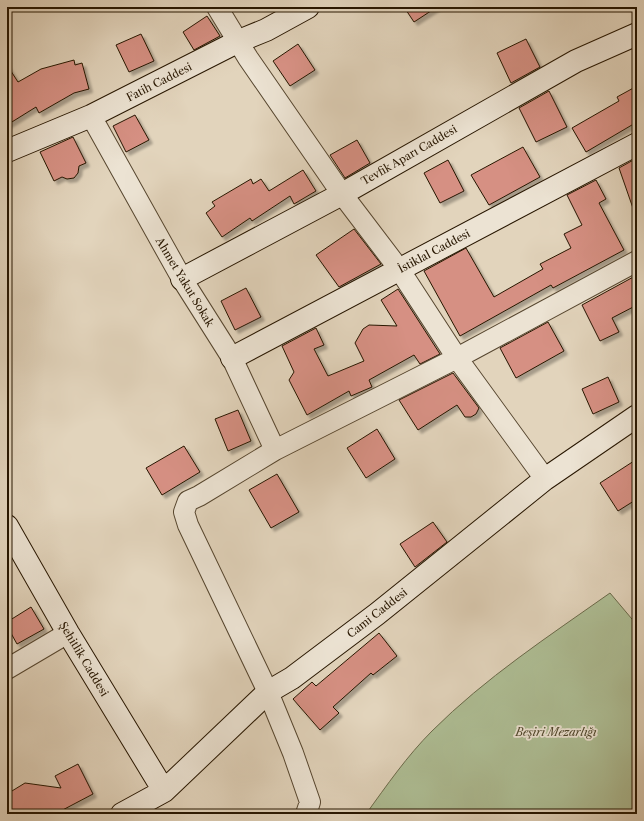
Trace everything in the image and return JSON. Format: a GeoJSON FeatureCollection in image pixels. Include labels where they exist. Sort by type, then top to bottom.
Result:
{"type":"FeatureCollection","features":[{"type":"Feature","properties":{"kind":"street"},"geometry":{"type":"LineString","coordinates":[[217,7],[248,58],[342,194],[399,269],[457,358],[545,479]]}},
{"type":"Feature","properties":{"kind":"street","name":"Fatih Caddesi"},"geometry":{"type":"LineString","coordinates":[[7,151],[91,116],[239,41],[266,30],[308,7]]}},
{"type":"Feature","properties":{"kind":"street","name":"Tevfik Aparı Caddesi"},"geometry":{"type":"LineString","coordinates":[[182,279],[342,194],[576,61],[637,34]]}},
{"type":"Feature","properties":{"kind":"street","name":"Ahmet Yakut Sokak"},"geometry":{"type":"LineString","coordinates":[[91,116],[182,279],[232,358],[275,450]]}},
{"type":"Feature","properties":{"kind":"street","name":"İstiklal Caddesi"},"geometry":{"type":"LineString","coordinates":[[232,358],[637,144]]}},
{"type":"Feature","properties":{"kind":"street"},"geometry":{"type":"LineString","coordinates":[[306,814],[310,802],[293,753],[268,692],[188,525],[184,512],[188,501],[199,496],[275,450],[457,358],[637,261]]}},
{"type":"Feature","properties":{"kind":"street","name":"Cami Caddesi"},"geometry":{"type":"LineString","coordinates":[[122,814],[164,792],[268,692],[292,678],[377,614],[545,479],[637,416]]}},
{"type":"Feature","properties":{"kind":"street","name":"Şehitlik Caddesi"},"geometry":{"type":"LineString","coordinates":[[7,526],[68,633],[164,792]]}},
{"type":"Feature","properties":{"kind":"street"},"geometry":{"type":"LineString","coordinates":[[7,669],[68,633]]}},
{"type":"Feature","properties":{"kind":"green space","name":"Beşiri Mezarlığı"},"geometry":{"type":"Polygon","coordinates":[[[610,593],[637,625],[637,814],[366,814],[414,750],[452,712],[518,658],[610,593]]]}},
{"type":"Feature","properties":{"kind":"building"},"geometry":{"type":"Polygon","coordinates":[[[404,7],[437,7],[414,22],[404,7]]]}},
{"type":"Feature","properties":{"kind":"building"},"geometry":{"type":"Polygon","coordinates":[[[207,16],[220,36],[194,50],[183,32],[207,16]]]}},
{"type":"Feature","properties":{"kind":"building"},"geometry":{"type":"Polygon","coordinates":[[[141,34],[154,61],[129,72],[116,45],[141,34]]]}},
{"type":"Feature","properties":{"kind":"building"},"geometry":{"type":"Polygon","coordinates":[[[526,39],[540,67],[511,83],[497,53],[526,39]]]}},
{"type":"Feature","properties":{"kind":"building"},"geometry":{"type":"Polygon","coordinates":[[[298,44],[315,70],[290,86],[273,61],[298,44]]]}},
{"type":"Feature","properties":{"kind":"building"},"geometry":{"type":"Polygon","coordinates":[[[74,60],[75,65],[82,63],[89,89],[74,93],[39,113],[36,107],[7,125],[7,65],[18,82],[41,69],[74,60]]]}},
{"type":"Feature","properties":{"kind":"building"},"geometry":{"type":"Polygon","coordinates":[[[637,86],[637,122],[586,152],[572,128],[619,101],[617,97],[637,86]]]}},
{"type":"Feature","properties":{"kind":"building"},"geometry":{"type":"Polygon","coordinates":[[[549,91],[567,127],[536,142],[519,108],[549,91]]]}},
{"type":"Feature","properties":{"kind":"building"},"geometry":{"type":"Polygon","coordinates":[[[135,115],[149,140],[126,152],[113,126],[135,115]]]}},
{"type":"Feature","properties":{"kind":"building"},"geometry":{"type":"Polygon","coordinates":[[[73,137],[86,163],[79,166],[78,173],[74,178],[67,179],[62,177],[54,181],[40,152],[73,137]]]}},
{"type":"Feature","properties":{"kind":"building"},"geometry":{"type":"Polygon","coordinates":[[[357,140],[370,163],[345,178],[330,155],[357,140]]]}},
{"type":"Feature","properties":{"kind":"building"},"geometry":{"type":"Polygon","coordinates":[[[523,147],[540,177],[489,205],[471,175],[523,147]]]}},
{"type":"Feature","properties":{"kind":"building"},"geometry":{"type":"Polygon","coordinates":[[[637,158],[637,214],[635,214],[619,168],[637,158]]]}},
{"type":"Feature","properties":{"kind":"building"},"geometry":{"type":"Polygon","coordinates":[[[448,160],[464,191],[440,203],[424,173],[448,160]]]}},
{"type":"Feature","properties":{"kind":"building"},"geometry":{"type":"Polygon","coordinates":[[[303,170],[316,191],[294,204],[290,196],[252,221],[250,218],[222,237],[206,213],[215,206],[212,202],[251,179],[253,184],[261,179],[269,191],[303,170]]]}},
{"type":"Feature","properties":{"kind":"building"},"geometry":{"type":"Polygon","coordinates":[[[596,180],[606,199],[599,203],[624,250],[553,288],[551,285],[460,336],[424,271],[466,248],[494,297],[543,269],[540,264],[571,248],[564,234],[582,225],[567,195],[596,180]]]}},
{"type":"Feature","properties":{"kind":"building"},"geometry":{"type":"Polygon","coordinates":[[[354,229],[381,264],[339,287],[316,255],[354,229]]]}},
{"type":"Feature","properties":{"kind":"building"},"geometry":{"type":"Polygon","coordinates":[[[637,275],[637,305],[612,318],[619,332],[600,341],[582,305],[637,275]]]}},
{"type":"Feature","properties":{"kind":"building"},"geometry":{"type":"Polygon","coordinates":[[[246,288],[261,317],[235,330],[221,301],[246,288]]]}},
{"type":"Feature","properties":{"kind":"building"},"geometry":{"type":"Polygon","coordinates":[[[398,289],[440,354],[420,364],[414,355],[369,380],[372,387],[351,396],[349,391],[307,415],[289,380],[294,372],[282,346],[316,328],[324,345],[314,349],[328,376],[364,361],[355,343],[363,329],[369,325],[397,326],[381,300],[398,289]]]}},
{"type":"Feature","properties":{"kind":"building"},"geometry":{"type":"Polygon","coordinates":[[[548,322],[564,351],[516,378],[500,348],[548,322]]]}},
{"type":"Feature","properties":{"kind":"building"},"geometry":{"type":"Polygon","coordinates":[[[453,373],[479,408],[476,414],[471,417],[465,417],[457,405],[418,430],[399,400],[453,373]]]}},
{"type":"Feature","properties":{"kind":"building"},"geometry":{"type":"Polygon","coordinates":[[[608,377],[619,402],[593,414],[582,389],[608,377]]]}},
{"type":"Feature","properties":{"kind":"building"},"geometry":{"type":"Polygon","coordinates":[[[238,410],[251,441],[228,451],[215,419],[238,410]]]}},
{"type":"Feature","properties":{"kind":"building"},"geometry":{"type":"Polygon","coordinates":[[[377,429],[395,459],[366,478],[347,448],[377,429]]]}},
{"type":"Feature","properties":{"kind":"building"},"geometry":{"type":"Polygon","coordinates":[[[184,446],[200,472],[162,495],[146,468],[184,446]]]}},
{"type":"Feature","properties":{"kind":"building"},"geometry":{"type":"Polygon","coordinates":[[[637,459],[637,499],[618,511],[600,483],[637,459]]]}},
{"type":"Feature","properties":{"kind":"building"},"geometry":{"type":"Polygon","coordinates":[[[277,474],[299,512],[271,528],[249,490],[277,474]]]}},
{"type":"Feature","properties":{"kind":"building"},"geometry":{"type":"Polygon","coordinates":[[[433,522],[447,542],[415,567],[400,544],[433,522]]]}},
{"type":"Feature","properties":{"kind":"building"},"geometry":{"type":"Polygon","coordinates":[[[31,607],[44,629],[17,644],[7,626],[7,622],[31,607]]]}},
{"type":"Feature","properties":{"kind":"building"},"geometry":{"type":"Polygon","coordinates":[[[379,633],[397,656],[373,675],[371,673],[333,707],[339,713],[320,730],[293,699],[312,682],[316,686],[379,633]]]}},
{"type":"Feature","properties":{"kind":"building"},"geometry":{"type":"Polygon","coordinates":[[[78,764],[93,794],[55,814],[7,814],[7,794],[25,783],[61,788],[55,776],[78,764]]]}}]}
